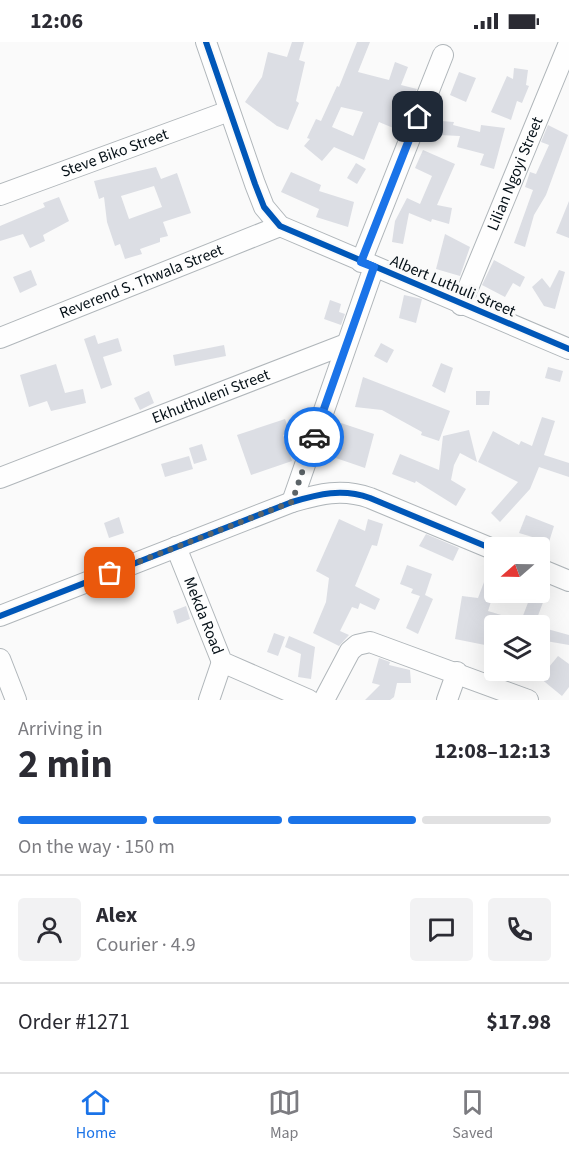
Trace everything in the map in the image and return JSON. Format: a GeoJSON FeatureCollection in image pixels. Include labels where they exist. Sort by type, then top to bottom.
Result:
{"type":"FeatureCollection","features":[{"type":"Feature","properties":{"kind":"street","name":"Albert Luthuli Street"},"geometry":{"type":"LineString","coordinates":[[206,42],[264,207],[280,226],[461,305],[569,349]]}},
{"type":"Feature","properties":{"kind":"street","name":"Lilian Ngoyi Street"},"geometry":{"type":"LineString","coordinates":[[461,305],[569,43]]}},
{"type":"Feature","properties":{"kind":"street"},"geometry":{"type":"LineString","coordinates":[[292,502],[346,344],[368,265],[442,55]]}},
{"type":"Feature","properties":{"kind":"street","name":"Steve Biko Street"},"geometry":{"type":"LineString","coordinates":[[0,195],[229,111]]}},
{"type":"Feature","properties":{"kind":"street","name":"Reverend S. Thwala Street"},"geometry":{"type":"LineString","coordinates":[[0,338],[280,226]]}},
{"type":"Feature","properties":{"kind":"street","name":"Ekhuthuleni Street"},"geometry":{"type":"LineString","coordinates":[[0,478],[346,344]]}},
{"type":"Feature","properties":{"kind":"street"},"geometry":{"type":"LineString","coordinates":[[0,616],[292,502],[332,492],[352,492],[484,546]]}},
{"type":"Feature","properties":{"kind":"street","name":"Mekda Road"},"geometry":{"type":"LineString","coordinates":[[176,547],[222,662],[309,700]]}},
{"type":"Feature","properties":{"kind":"street"},"geometry":{"type":"LineString","coordinates":[[550,572],[569,581]]}},
{"type":"Feature","properties":{"kind":"street"},"geometry":{"type":"LineString","coordinates":[[324,700],[350,651],[363,642],[381,645],[528,700]]}},
{"type":"Feature","properties":{"kind":"street"},"geometry":{"type":"LineString","coordinates":[[0,659],[16,700]]}},
{"type":"Feature","properties":{"kind":"street"},"geometry":{"type":"LineString","coordinates":[[209,700],[222,662]]}},
{"type":"Feature","properties":{"kind":"street"},"geometry":{"type":"LineString","coordinates":[[447,700],[457,672]]}},
{"type":"Feature","properties":{"kind":"building"},"geometry":{"type":"Polygon","coordinates":[[[292,42],[304,42],[299,60],[305,62],[296,101],[299,103],[288,130],[277,126],[245,102],[262,77],[268,52],[287,57],[292,42]]]}},
{"type":"Feature","properties":{"kind":"building"},"geometry":{"type":"Polygon","coordinates":[[[357,42],[370,42],[358,72],[389,80],[395,62],[408,67],[401,85],[417,89],[398,130],[379,122],[364,160],[334,147],[322,161],[304,146],[310,139],[307,138],[316,119],[321,121],[337,86],[339,87],[357,42]],[[341,107],[332,127],[353,136],[363,112],[341,107]]]}},
{"type":"Feature","properties":{"kind":"building"},"geometry":{"type":"Polygon","coordinates":[[[514,68],[528,70],[526,85],[529,86],[522,103],[517,101],[511,120],[491,112],[507,76],[513,79],[514,68]]]}},
{"type":"Feature","properties":{"kind":"building"},"geometry":{"type":"Polygon","coordinates":[[[459,72],[476,78],[466,102],[450,95],[459,72]]]}},
{"type":"Feature","properties":{"kind":"building"},"geometry":{"type":"Polygon","coordinates":[[[441,121],[454,122],[453,125],[480,132],[481,125],[505,128],[494,169],[480,165],[484,154],[457,147],[460,136],[439,135],[441,121]]]}},
{"type":"Feature","properties":{"kind":"building"},"geometry":{"type":"Polygon","coordinates":[[[548,125],[568,135],[546,195],[534,215],[525,247],[514,243],[533,190],[525,187],[530,172],[536,174],[549,145],[541,142],[548,125]]]}},
{"type":"Feature","properties":{"kind":"building"},"geometry":{"type":"Polygon","coordinates":[[[423,150],[455,164],[437,205],[452,208],[449,224],[432,219],[431,222],[409,213],[403,244],[392,242],[395,221],[407,198],[420,204],[432,176],[415,168],[423,150]]]}},
{"type":"Feature","properties":{"kind":"building"},"geometry":{"type":"Polygon","coordinates":[[[356,163],[366,169],[357,184],[347,178],[356,163]]]}},
{"type":"Feature","properties":{"kind":"building"},"geometry":{"type":"Polygon","coordinates":[[[156,167],[161,179],[177,173],[191,213],[163,222],[168,236],[160,238],[160,242],[140,249],[142,254],[125,259],[120,244],[115,246],[107,222],[104,197],[99,199],[94,181],[156,167]],[[154,186],[121,196],[129,219],[162,207],[154,186]]]}},
{"type":"Feature","properties":{"kind":"building"},"geometry":{"type":"Polygon","coordinates":[[[291,172],[321,185],[319,191],[354,202],[348,227],[316,217],[319,209],[281,192],[291,172]]]}},
{"type":"Feature","properties":{"kind":"building"},"geometry":{"type":"Polygon","coordinates":[[[59,197],[69,221],[43,235],[45,241],[30,248],[23,234],[0,241],[0,226],[45,207],[43,203],[59,197]]]}},
{"type":"Feature","properties":{"kind":"building"},"geometry":{"type":"Polygon","coordinates":[[[569,201],[569,238],[556,233],[569,201]]]}},
{"type":"Feature","properties":{"kind":"building"},"geometry":{"type":"Polygon","coordinates":[[[445,234],[470,247],[460,276],[436,269],[445,234]]]}},
{"type":"Feature","properties":{"kind":"building"},"geometry":{"type":"Polygon","coordinates":[[[494,260],[525,277],[520,287],[513,283],[505,297],[482,285],[494,260]]]}},
{"type":"Feature","properties":{"kind":"building"},"geometry":{"type":"Polygon","coordinates":[[[31,270],[37,285],[20,293],[13,277],[31,270]]]}},
{"type":"Feature","properties":{"kind":"building"},"geometry":{"type":"Polygon","coordinates":[[[559,270],[565,272],[555,309],[544,306],[532,287],[542,278],[550,288],[559,270]]]}},
{"type":"Feature","properties":{"kind":"building"},"geometry":{"type":"Polygon","coordinates":[[[404,295],[422,299],[416,323],[399,318],[404,295]]]}},
{"type":"Feature","properties":{"kind":"building"},"geometry":{"type":"Polygon","coordinates":[[[330,300],[341,304],[339,312],[345,314],[341,325],[324,319],[330,300]]]}},
{"type":"Feature","properties":{"kind":"building"},"geometry":{"type":"Polygon","coordinates":[[[95,335],[98,344],[118,338],[122,351],[103,357],[112,385],[101,389],[84,339],[95,335]]]}},
{"type":"Feature","properties":{"kind":"building"},"geometry":{"type":"Polygon","coordinates":[[[381,343],[394,350],[387,363],[374,356],[381,343]]]}},
{"type":"Feature","properties":{"kind":"building"},"geometry":{"type":"Polygon","coordinates":[[[224,345],[226,356],[175,366],[173,355],[224,345]]]}},
{"type":"Feature","properties":{"kind":"building"},"geometry":{"type":"Polygon","coordinates":[[[441,363],[453,368],[445,393],[432,386],[441,363]]]}},
{"type":"Feature","properties":{"kind":"building"},"geometry":{"type":"Polygon","coordinates":[[[56,364],[65,393],[83,389],[86,403],[51,411],[47,401],[29,407],[20,375],[56,364]]]}},
{"type":"Feature","properties":{"kind":"building"},"geometry":{"type":"Polygon","coordinates":[[[548,367],[563,371],[560,382],[545,378],[548,367]]]}},
{"type":"Feature","properties":{"kind":"building"},"geometry":{"type":"Polygon","coordinates":[[[363,377],[450,411],[439,441],[421,435],[422,432],[382,410],[355,407],[363,377]]]}},
{"type":"Feature","properties":{"kind":"building"},"geometry":{"type":"Polygon","coordinates":[[[149,391],[154,403],[140,410],[134,398],[149,391]]]}},
{"type":"Feature","properties":{"kind":"building"},"geometry":{"type":"Polygon","coordinates":[[[476,391],[490,391],[489,405],[476,405],[476,391]]]}},
{"type":"Feature","properties":{"kind":"building"},"geometry":{"type":"Polygon","coordinates":[[[542,417],[555,421],[544,455],[569,463],[569,477],[539,467],[530,489],[500,522],[491,513],[518,482],[478,462],[493,431],[519,445],[521,441],[532,446],[542,417]]]}},
{"type":"Feature","properties":{"kind":"building"},"geometry":{"type":"Polygon","coordinates":[[[285,419],[290,433],[283,435],[292,461],[251,475],[237,435],[285,419]]]}},
{"type":"Feature","properties":{"kind":"building"},"geometry":{"type":"Polygon","coordinates":[[[341,423],[374,434],[365,468],[330,456],[341,423]]]}},
{"type":"Feature","properties":{"kind":"building"},"geometry":{"type":"Polygon","coordinates":[[[469,430],[477,462],[460,453],[454,465],[451,480],[466,489],[456,506],[416,481],[415,483],[392,474],[400,454],[439,470],[443,436],[469,430]]]}},
{"type":"Feature","properties":{"kind":"building"},"geometry":{"type":"Polygon","coordinates":[[[202,444],[207,460],[194,464],[189,448],[202,444]]]}},
{"type":"Feature","properties":{"kind":"building"},"geometry":{"type":"Polygon","coordinates":[[[189,456],[193,469],[165,477],[161,464],[189,456]]]}},
{"type":"Feature","properties":{"kind":"building"},"geometry":{"type":"Polygon","coordinates":[[[526,515],[554,526],[550,539],[519,533],[526,515]]]}},
{"type":"Feature","properties":{"kind":"building"},"geometry":{"type":"Polygon","coordinates":[[[119,517],[124,533],[109,538],[104,523],[119,517]]]}},
{"type":"Feature","properties":{"kind":"building"},"geometry":{"type":"Polygon","coordinates":[[[339,519],[365,531],[368,519],[383,524],[377,546],[372,545],[355,586],[380,599],[375,610],[360,603],[358,609],[352,607],[340,631],[349,635],[339,646],[313,633],[326,602],[329,578],[316,571],[339,519]]]}},
{"type":"Feature","properties":{"kind":"building"},"geometry":{"type":"Polygon","coordinates":[[[426,534],[459,548],[453,561],[419,546],[426,534]]]}},
{"type":"Feature","properties":{"kind":"building"},"geometry":{"type":"Polygon","coordinates":[[[407,565],[432,574],[425,595],[433,599],[418,634],[406,628],[420,596],[411,593],[413,589],[400,584],[407,565]]]}},
{"type":"Feature","properties":{"kind":"building"},"geometry":{"type":"Polygon","coordinates":[[[484,582],[484,603],[491,603],[488,611],[501,615],[484,615],[484,645],[455,639],[462,596],[478,598],[484,582]]]}},
{"type":"Feature","properties":{"kind":"building"},"geometry":{"type":"Polygon","coordinates":[[[528,603],[543,603],[538,615],[523,615],[528,603]]]}},
{"type":"Feature","properties":{"kind":"building"},"geometry":{"type":"Polygon","coordinates":[[[186,606],[190,619],[177,624],[173,611],[186,606]]]}},
{"type":"Feature","properties":{"kind":"building"},"geometry":{"type":"Polygon","coordinates":[[[550,630],[569,635],[569,645],[550,642],[550,630]]]}},
{"type":"Feature","properties":{"kind":"building"},"geometry":{"type":"Polygon","coordinates":[[[274,633],[285,637],[278,656],[267,652],[274,633]]]}},
{"type":"Feature","properties":{"kind":"building"},"geometry":{"type":"Polygon","coordinates":[[[289,636],[315,647],[311,679],[298,677],[301,654],[285,647],[289,636]]]}},
{"type":"Feature","properties":{"kind":"building"},"geometry":{"type":"Polygon","coordinates":[[[558,656],[569,664],[569,687],[562,696],[544,681],[550,681],[550,666],[558,656]]]}},
{"type":"Feature","properties":{"kind":"building"},"geometry":{"type":"Polygon","coordinates":[[[379,658],[390,662],[389,665],[410,670],[411,683],[397,683],[394,697],[390,700],[365,700],[380,685],[372,683],[379,658]]]}},
{"type":"Feature","properties":{"kind":"cycle path"},"geometry":{"type":"LineString","coordinates":[[206,42],[264,207],[280,226],[569,349]]}},
{"type":"Feature","properties":{"kind":"cycle path"},"geometry":{"type":"LineString","coordinates":[[0,616],[292,502],[331,493],[350,493],[370,498],[484,545]]}},
{"type":"Feature","properties":{"kind":"way so far"},"geometry":{"type":"LineString","coordinates":[[110,573],[292,502],[314,437]]}},
{"type":"Feature","properties":{"kind":"route"},"geometry":{"type":"LineString","coordinates":[[314,437],[374,267],[361,262],[418,117]]}}]}
